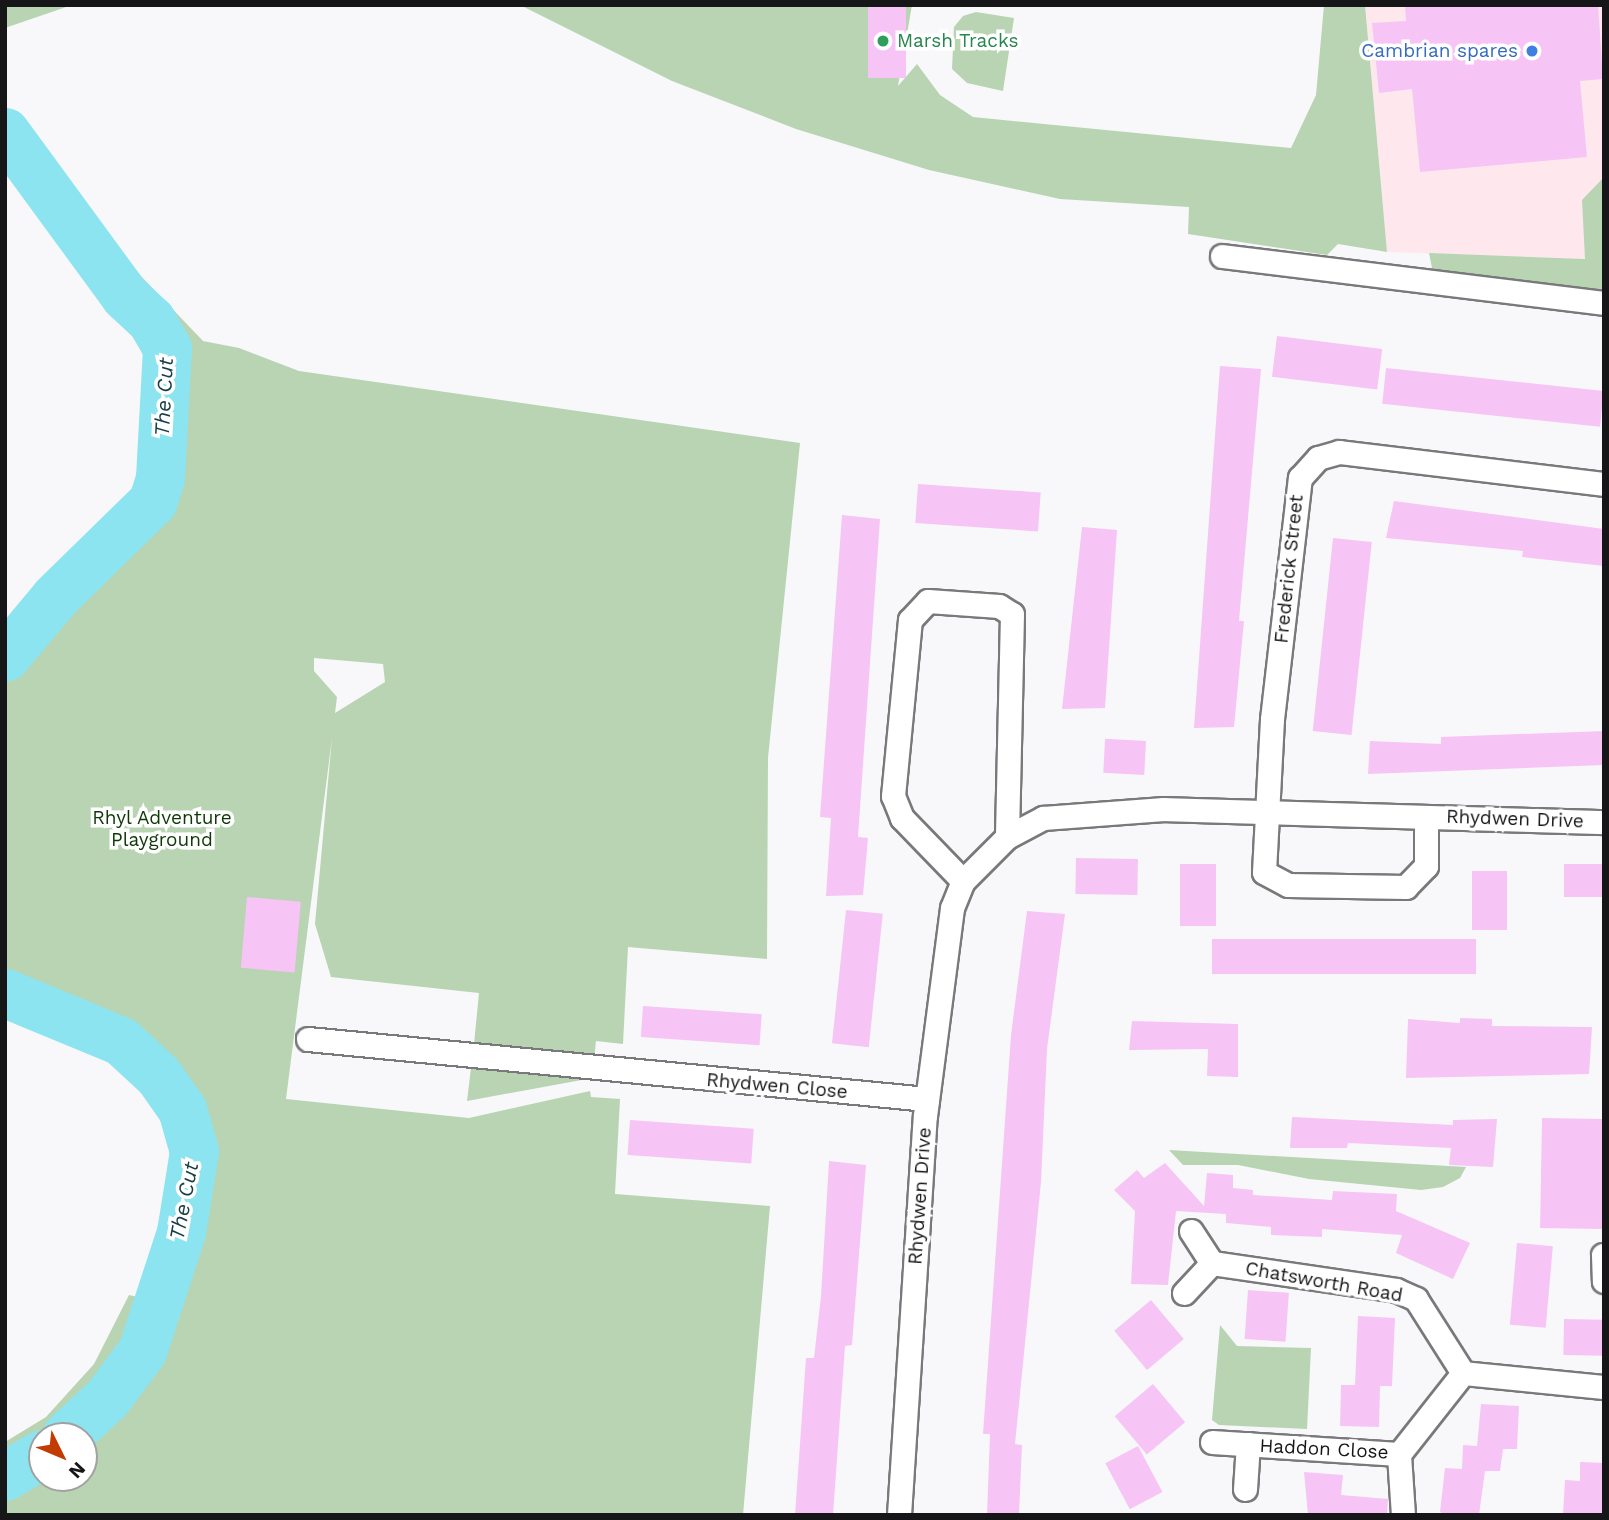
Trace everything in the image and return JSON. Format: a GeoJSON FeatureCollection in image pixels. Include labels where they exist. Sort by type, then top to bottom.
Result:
{"type":"FeatureCollection","features":[{"type":"Feature","properties":{"kind":"street"},"geometry":{"type":"LineString","coordinates":[[1222,256],[1604,303]]}},
{"type":"Feature","properties":{"kind":"street","name":"Frederick Street"},"geometry":{"type":"LineString","coordinates":[[1267,808],[1296,494],[1308,466],[1339,452],[1604,484]]}},
{"type":"Feature","properties":{"kind":"street"},"geometry":{"type":"LineString","coordinates":[[962,881],[902,818],[893,796],[910,620],[928,601],[999,606],[1012,614],[1007,837]]}},
{"type":"Feature","properties":{"kind":"street","name":"Rhydwen Drive"},"geometry":{"type":"LineString","coordinates":[[1267,808],[1262,864],[1270,880],[1288,885],[1415,883],[1426,866],[1426,817]]}},
{"type":"Feature","properties":{"kind":"street","name":"Rhydwen Drive"},"geometry":{"type":"LineString","coordinates":[[899,1515],[927,1099],[953,908],[962,881],[1007,837],[1043,818],[1079,813],[1267,808],[1426,817],[1604,822]]}},
{"type":"Feature","properties":{"kind":"street","name":"Rhydwen Close"},"geometry":{"type":"LineString","coordinates":[[309,1039],[927,1099]]}},
{"type":"Feature","properties":{"kind":"street"},"geometry":{"type":"LineString","coordinates":[[1184,1293],[1212,1263],[1191,1231]]}},
{"type":"Feature","properties":{"kind":"street"},"geometry":{"type":"LineString","coordinates":[[1603,1255],[1604,1281]]}},
{"type":"Feature","properties":{"kind":"street","name":"Chatsworth Road"},"geometry":{"type":"LineString","coordinates":[[1212,1263],[1396,1290],[1416,1299],[1463,1373]]}},
{"type":"Feature","properties":{"kind":"street"},"geometry":{"type":"LineString","coordinates":[[1403,1515],[1399,1454],[1463,1373],[1604,1387]]}},
{"type":"Feature","properties":{"kind":"street","name":"Haddon Close"},"geometry":{"type":"LineString","coordinates":[[1212,1443],[1399,1454]]}},
{"type":"Feature","properties":{"kind":"street","name":"Haddon Close"},"geometry":{"type":"LineString","coordinates":[[1245,1489],[1248,1444]]}},
{"type":"Feature","properties":{"kind":"shaded area"},"geometry":{"type":"Polygon","coordinates":[[[1365,5],[1604,5],[1604,177],[1583,200],[1585,259],[1387,252],[1365,5]]]}},
{"type":"Feature","properties":{"kind":"green space"},"geometry":{"type":"Polygon","coordinates":[[[5,5],[72,5],[5,28],[5,5]]]}},
{"type":"Feature","properties":{"kind":"green space"},"geometry":{"type":"Polygon","coordinates":[[[520,5],[912,5],[898,86],[917,64],[940,95],[973,117],[1291,148],[1316,95],[1324,5],[1365,5],[1387,252],[1338,244],[1327,255],[1188,234],[1189,207],[1060,199],[929,170],[796,129],[672,81],[520,5]]]}},
{"type":"Feature","properties":{"kind":"green space"},"geometry":{"type":"Polygon","coordinates":[[[976,12],[1014,18],[1003,91],[967,83],[952,69],[954,27],[963,16],[976,12]]]}},
{"type":"Feature","properties":{"kind":"green space"},"geometry":{"type":"Polygon","coordinates":[[[1604,177],[1604,291],[1433,273],[1429,253],[1585,259],[1582,200],[1604,177]]]}},
{"type":"Feature","properties":{"kind":"green space","name":"Rhyl Adventure Playground"},"geometry":{"type":"Polygon","coordinates":[[[139,274],[203,341],[239,348],[299,371],[800,443],[768,758],[767,959],[628,947],[623,1044],[596,1041],[594,1060],[474,1044],[479,993],[331,977],[315,924],[332,738],[286,1099],[469,1118],[590,1091],[591,1097],[620,1099],[615,1194],[770,1206],[743,1515],[5,1515],[5,1442],[28,1428],[28,1492],[98,1492],[98,1422],[38,1422],[46,1417],[94,1364],[129,1295],[168,1304],[203,1193],[203,1154],[191,1108],[173,1076],[136,1041],[98,1020],[5,983],[5,676],[60,611],[148,526],[166,494],[178,361],[165,324],[128,285],[139,274]],[[314,658],[314,671],[337,697],[335,713],[385,682],[383,664],[314,658]]]}},
{"type":"Feature","properties":{"kind":"green space"},"geometry":{"type":"Polygon","coordinates":[[[471,1068],[587,1079],[467,1101],[471,1068]]]}},
{"type":"Feature","properties":{"kind":"green space"},"geometry":{"type":"Polygon","coordinates":[[[1169,1150],[1466,1167],[1460,1178],[1443,1187],[1421,1190],[1309,1179],[1238,1165],[1183,1165],[1169,1150]]]}},
{"type":"Feature","properties":{"kind":"green space"},"geometry":{"type":"Polygon","coordinates":[[[1220,1325],[1237,1346],[1311,1348],[1307,1429],[1219,1425],[1212,1420],[1220,1325]]]}},
{"type":"Feature","properties":{"kind":"water"},"geometry":{"type":"Polygon","coordinates":[[[5,122],[108,258],[99,266],[5,151],[5,122]]]}},
{"type":"Feature","properties":{"kind":"building","name":"Marsh Tracks"},"geometry":{"type":"Polygon","coordinates":[[[868,5],[906,5],[906,78],[868,78],[868,5]]]}},
{"type":"Feature","properties":{"kind":"building"},"geometry":{"type":"Polygon","coordinates":[[[1405,5],[1598,5],[1603,79],[1580,81],[1587,157],[1420,172],[1412,89],[1379,93],[1372,23],[1406,21],[1405,5]]]}},
{"type":"Feature","properties":{"kind":"building"},"geometry":{"type":"Polygon","coordinates":[[[1277,336],[1382,349],[1377,390],[1272,377],[1277,336]]]}},
{"type":"Feature","properties":{"kind":"building"},"geometry":{"type":"Polygon","coordinates":[[[1220,366],[1261,369],[1239,621],[1244,621],[1234,727],[1194,728],[1220,366]]]}},
{"type":"Feature","properties":{"kind":"building"},"geometry":{"type":"Polygon","coordinates":[[[1386,368],[1604,391],[1600,427],[1382,404],[1386,368]]]}},
{"type":"Feature","properties":{"kind":"building"},"geometry":{"type":"Polygon","coordinates":[[[918,484],[1041,493],[1038,531],[915,523],[918,484]]]}},
{"type":"Feature","properties":{"kind":"building"},"geometry":{"type":"Polygon","coordinates":[[[1394,501],[1604,529],[1604,566],[1522,557],[1523,551],[1386,538],[1394,501]]]}},
{"type":"Feature","properties":{"kind":"building"},"geometry":{"type":"Polygon","coordinates":[[[842,515],[880,519],[858,837],[868,838],[863,895],[826,896],[831,818],[820,817],[842,515]]]}},
{"type":"Feature","properties":{"kind":"building"},"geometry":{"type":"Polygon","coordinates":[[[1082,527],[1117,530],[1105,708],[1062,709],[1082,527]]]}},
{"type":"Feature","properties":{"kind":"building"},"geometry":{"type":"Polygon","coordinates":[[[1333,538],[1372,542],[1352,735],[1313,731],[1333,538]]]}},
{"type":"Feature","properties":{"kind":"building"},"geometry":{"type":"Polygon","coordinates":[[[1604,731],[1604,765],[1368,774],[1370,741],[1441,744],[1441,737],[1604,731]]]}},
{"type":"Feature","properties":{"kind":"building"},"geometry":{"type":"Polygon","coordinates":[[[1105,739],[1146,741],[1144,775],[1103,773],[1105,739]]]}},
{"type":"Feature","properties":{"kind":"building"},"geometry":{"type":"Polygon","coordinates":[[[1076,858],[1138,859],[1137,895],[1075,894],[1076,858]]]}},
{"type":"Feature","properties":{"kind":"building"},"geometry":{"type":"Polygon","coordinates":[[[1180,864],[1216,864],[1216,926],[1180,926],[1180,864]]]}},
{"type":"Feature","properties":{"kind":"building"},"geometry":{"type":"Polygon","coordinates":[[[1564,864],[1604,864],[1604,897],[1564,897],[1564,864]]]}},
{"type":"Feature","properties":{"kind":"building"},"geometry":{"type":"Polygon","coordinates":[[[1472,871],[1507,871],[1507,930],[1472,930],[1472,871]]]}},
{"type":"Feature","properties":{"kind":"building"},"geometry":{"type":"Polygon","coordinates":[[[247,897],[301,902],[295,972],[241,968],[247,897]]]}},
{"type":"Feature","properties":{"kind":"building"},"geometry":{"type":"Polygon","coordinates":[[[846,910],[883,914],[869,1047],[832,1043],[846,910]]]}},
{"type":"Feature","properties":{"kind":"building"},"geometry":{"type":"Polygon","coordinates":[[[1027,911],[1065,914],[1047,1049],[1041,1182],[1015,1444],[1022,1445],[1019,1515],[987,1515],[990,1434],[983,1434],[1011,1035],[1027,911]]]}},
{"type":"Feature","properties":{"kind":"building"},"geometry":{"type":"Polygon","coordinates":[[[1212,939],[1476,939],[1476,974],[1212,974],[1212,939]]]}},
{"type":"Feature","properties":{"kind":"building"},"geometry":{"type":"Polygon","coordinates":[[[643,1006],[762,1014],[760,1045],[641,1037],[643,1006]]]}},
{"type":"Feature","properties":{"kind":"building"},"geometry":{"type":"Polygon","coordinates":[[[1460,1018],[1492,1019],[1492,1026],[1592,1027],[1589,1074],[1406,1078],[1408,1019],[1460,1023],[1460,1018]]]}},
{"type":"Feature","properties":{"kind":"building"},"geometry":{"type":"Polygon","coordinates":[[[1132,1021],[1238,1024],[1238,1077],[1207,1076],[1208,1049],[1129,1050],[1132,1021]]]}},
{"type":"Feature","properties":{"kind":"building"},"geometry":{"type":"Polygon","coordinates":[[[1292,1117],[1453,1125],[1453,1120],[1497,1119],[1493,1167],[1449,1165],[1451,1148],[1348,1143],[1347,1148],[1290,1148],[1292,1117]]]}},
{"type":"Feature","properties":{"kind":"building"},"geometry":{"type":"Polygon","coordinates":[[[1542,1118],[1604,1119],[1602,1229],[1540,1228],[1542,1118]]]}},
{"type":"Feature","properties":{"kind":"building"},"geometry":{"type":"Polygon","coordinates":[[[630,1120],[754,1129],[751,1164],[628,1155],[630,1120]]]}},
{"type":"Feature","properties":{"kind":"building"},"geometry":{"type":"Polygon","coordinates":[[[829,1161],[866,1165],[852,1345],[845,1346],[833,1515],[795,1515],[806,1358],[814,1358],[821,1296],[829,1161]]]}},
{"type":"Feature","properties":{"kind":"building"},"geometry":{"type":"Polygon","coordinates":[[[1165,1163],[1204,1206],[1207,1173],[1233,1175],[1233,1188],[1253,1190],[1253,1195],[1332,1200],[1333,1191],[1397,1194],[1396,1211],[1470,1243],[1453,1279],[1396,1253],[1402,1235],[1322,1229],[1322,1237],[1271,1235],[1271,1227],[1226,1223],[1226,1214],[1176,1211],[1168,1285],[1131,1284],[1135,1211],[1114,1190],[1137,1170],[1144,1178],[1165,1163]]]}},
{"type":"Feature","properties":{"kind":"building"},"geometry":{"type":"Polygon","coordinates":[[[1517,1243],[1553,1246],[1546,1328],[1510,1325],[1517,1243]]]}},
{"type":"Feature","properties":{"kind":"building"},"geometry":{"type":"Polygon","coordinates":[[[1248,1290],[1289,1293],[1285,1342],[1245,1339],[1248,1290]]]}},
{"type":"Feature","properties":{"kind":"building"},"geometry":{"type":"Polygon","coordinates":[[[1151,1300],[1184,1339],[1147,1370],[1114,1331],[1151,1300]]]}},
{"type":"Feature","properties":{"kind":"building"},"geometry":{"type":"Polygon","coordinates":[[[1358,1316],[1395,1318],[1392,1386],[1380,1386],[1379,1427],[1340,1426],[1341,1385],[1355,1385],[1358,1316]]]}},
{"type":"Feature","properties":{"kind":"building"},"geometry":{"type":"Polygon","coordinates":[[[1564,1319],[1604,1320],[1603,1356],[1563,1355],[1564,1319]]]}},
{"type":"Feature","properties":{"kind":"building"},"geometry":{"type":"Polygon","coordinates":[[[1153,1384],[1185,1422],[1147,1454],[1115,1416],[1153,1384]]]}},
{"type":"Feature","properties":{"kind":"building"},"geometry":{"type":"Polygon","coordinates":[[[1481,1404],[1519,1406],[1517,1449],[1503,1449],[1500,1471],[1485,1471],[1479,1515],[1446,1515],[1440,1512],[1445,1468],[1462,1469],[1463,1445],[1477,1446],[1481,1404]]]}},
{"type":"Feature","properties":{"kind":"building"},"geometry":{"type":"Polygon","coordinates":[[[1138,1446],[1162,1492],[1130,1509],[1105,1463],[1138,1446]]]}},
{"type":"Feature","properties":{"kind":"building"},"geometry":{"type":"Polygon","coordinates":[[[1580,1462],[1604,1463],[1604,1515],[1563,1515],[1565,1480],[1580,1481],[1580,1462]]]}},
{"type":"Feature","properties":{"kind":"building"},"geometry":{"type":"Polygon","coordinates":[[[1304,1472],[1343,1475],[1341,1495],[1388,1499],[1387,1515],[1308,1515],[1304,1472]]]}},
{"type":"Feature","properties":{"kind":"waterway","name":"The Cut"},"geometry":{"type":"LineString","coordinates":[[5,132],[125,296],[151,320],[167,348],[160,478],[153,501],[55,597],[5,657]]}},
{"type":"Feature","properties":{"kind":"waterway","name":"The Cut"},"geometry":{"type":"LineString","coordinates":[[5,993],[121,1041],[158,1075],[182,1109],[194,1151],[181,1232],[142,1351],[107,1398],[81,1422]]}},
{"type":"Feature","properties":{"kind":"waterway","name":"The Cut"},"geometry":{"type":"LineString","coordinates":[[5,1476],[28,1462]]}},
{"type":"Feature","properties":{"kind":"place","name":"Marsh Tracks"},"geometry":{"type":"Point","coordinates":[883,41]}},
{"type":"Feature","properties":{"kind":"place","name":"Cambrian spares"},"geometry":{"type":"Point","coordinates":[1532,51]}}]}
